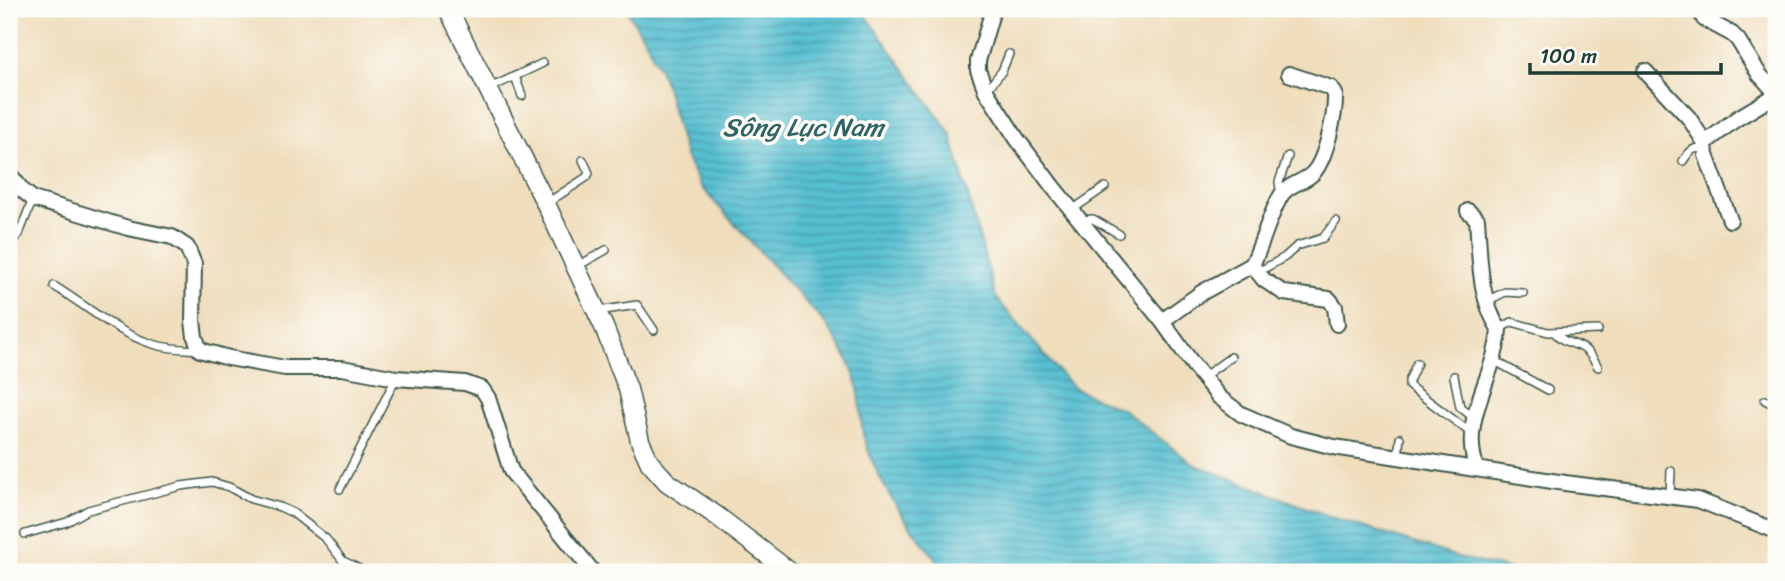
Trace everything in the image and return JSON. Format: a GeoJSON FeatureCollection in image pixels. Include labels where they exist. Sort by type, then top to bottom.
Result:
{"type":"FeatureCollection","features":[{"type":"Feature","properties":{"kind":"street"},"geometry":{"type":"LineString","coordinates":[[448,9],[597,311],[628,389],[640,441],[650,463],[667,482],[790,572]]}},
{"type":"Feature","properties":{"kind":"street"},"geometry":{"type":"LineString","coordinates":[[993,9],[978,61],[978,70],[986,91],[1017,139],[1075,215],[1162,321],[1219,397],[1234,410],[1291,436],[1334,447],[1705,502],[1776,531]]}},
{"type":"Feature","properties":{"kind":"street"},"geometry":{"type":"LineString","coordinates":[[1699,9],[1704,19],[1738,40],[1759,75],[1776,94],[1736,119],[1705,146]]}},
{"type":"Feature","properties":{"kind":"street"},"geometry":{"type":"LineString","coordinates":[[1646,71],[1689,118],[1705,146],[1730,220]]}},
{"type":"Feature","properties":{"kind":"street"},"geometry":{"type":"LineString","coordinates":[[1162,321],[1201,293],[1255,268],[1285,191],[1316,170],[1328,141],[1335,101],[1331,88],[1289,74]]}},
{"type":"Feature","properties":{"kind":"street"},"geometry":{"type":"LineString","coordinates":[[9,173],[33,199],[128,228],[172,237],[187,247],[194,264],[193,321],[200,350],[277,367],[342,368],[396,378],[465,383],[485,392],[511,471],[593,572]]}},
{"type":"Feature","properties":{"kind":"street"},"geometry":{"type":"LineString","coordinates":[[1468,211],[1477,219],[1483,289],[1490,314],[1499,329],[1471,433],[1477,469]]}},
{"type":"Feature","properties":{"kind":"street"},"geometry":{"type":"LineString","coordinates":[[1255,268],[1264,280],[1284,293],[1329,299],[1335,307],[1336,324]]}},
{"type":"Feature","properties":{"kind":"lane"},"geometry":{"type":"LineString","coordinates":[[986,91],[1002,71],[1009,54]]}},
{"type":"Feature","properties":{"kind":"lane"},"geometry":{"type":"LineString","coordinates":[[488,89],[543,63]]}},
{"type":"Feature","properties":{"kind":"lane"},"geometry":{"type":"LineString","coordinates":[[515,76],[522,96]]}},
{"type":"Feature","properties":{"kind":"lane"},"geometry":{"type":"LineString","coordinates":[[1683,161],[1695,148],[1705,146]]}},
{"type":"Feature","properties":{"kind":"lane"},"geometry":{"type":"LineString","coordinates":[[1285,191],[1280,189],[1279,182],[1289,156]]}},
{"type":"Feature","properties":{"kind":"lane"},"geometry":{"type":"LineString","coordinates":[[546,204],[587,177],[589,173],[583,160]]}},
{"type":"Feature","properties":{"kind":"lane"},"geometry":{"type":"LineString","coordinates":[[1075,215],[1105,187]]}},
{"type":"Feature","properties":{"kind":"lane"},"geometry":{"type":"LineString","coordinates":[[9,243],[19,234],[33,199]]}},
{"type":"Feature","properties":{"kind":"lane"},"geometry":{"type":"LineString","coordinates":[[1075,215],[1093,219],[1119,234]]}},
{"type":"Feature","properties":{"kind":"lane"},"geometry":{"type":"LineString","coordinates":[[1255,268],[1285,257],[1297,246],[1323,238],[1336,220]]}},
{"type":"Feature","properties":{"kind":"lane"},"geometry":{"type":"LineString","coordinates":[[576,267],[606,250]]}},
{"type":"Feature","properties":{"kind":"lane"},"geometry":{"type":"LineString","coordinates":[[54,286],[113,326],[144,341],[161,346],[200,350]]}},
{"type":"Feature","properties":{"kind":"lane"},"geometry":{"type":"LineString","coordinates":[[1487,301],[1499,293],[1511,290],[1524,293]]}},
{"type":"Feature","properties":{"kind":"lane"},"geometry":{"type":"LineString","coordinates":[[597,311],[637,305],[654,330]]}},
{"type":"Feature","properties":{"kind":"lane"},"geometry":{"type":"LineString","coordinates":[[1499,329],[1518,322],[1554,332],[1598,330]]}},
{"type":"Feature","properties":{"kind":"lane"},"geometry":{"type":"LineString","coordinates":[[1554,332],[1561,339],[1586,348],[1598,367]]}},
{"type":"Feature","properties":{"kind":"lane"},"geometry":{"type":"LineString","coordinates":[[1203,377],[1231,357]]}},
{"type":"Feature","properties":{"kind":"lane"},"geometry":{"type":"LineString","coordinates":[[1492,359],[1548,390]]}},
{"type":"Feature","properties":{"kind":"lane"},"geometry":{"type":"LineString","coordinates":[[1418,363],[1409,386],[1471,433]]}},
{"type":"Feature","properties":{"kind":"lane"},"geometry":{"type":"LineString","coordinates":[[1454,376],[1460,407],[1474,418]]}},
{"type":"Feature","properties":{"kind":"lane"},"geometry":{"type":"LineString","coordinates":[[340,489],[396,378]]}},
{"type":"Feature","properties":{"kind":"lane"},"geometry":{"type":"LineString","coordinates":[[1765,400],[1776,406]]}},
{"type":"Feature","properties":{"kind":"lane"},"geometry":{"type":"LineString","coordinates":[[1398,457],[1400,438]]}},
{"type":"Feature","properties":{"kind":"lane"},"geometry":{"type":"LineString","coordinates":[[1670,496],[1671,471]]}},
{"type":"Feature","properties":{"kind":"lane"},"geometry":{"type":"LineString","coordinates":[[24,534],[67,522],[88,510],[181,486],[212,482],[293,513],[326,539],[343,561],[366,572]]}},
{"type":"Feature","properties":{"kind":"water","name":"Sông Lục Nam"},"geometry":{"type":"Polygon","coordinates":[[[626,9],[861,9],[951,134],[996,298],[1073,388],[1124,410],[1193,464],[1331,517],[1461,558],[1519,572],[947,572],[910,526],[880,477],[863,436],[857,384],[846,356],[835,338],[824,322],[701,187],[685,156],[664,80],[646,41],[626,9]]]}}]}
